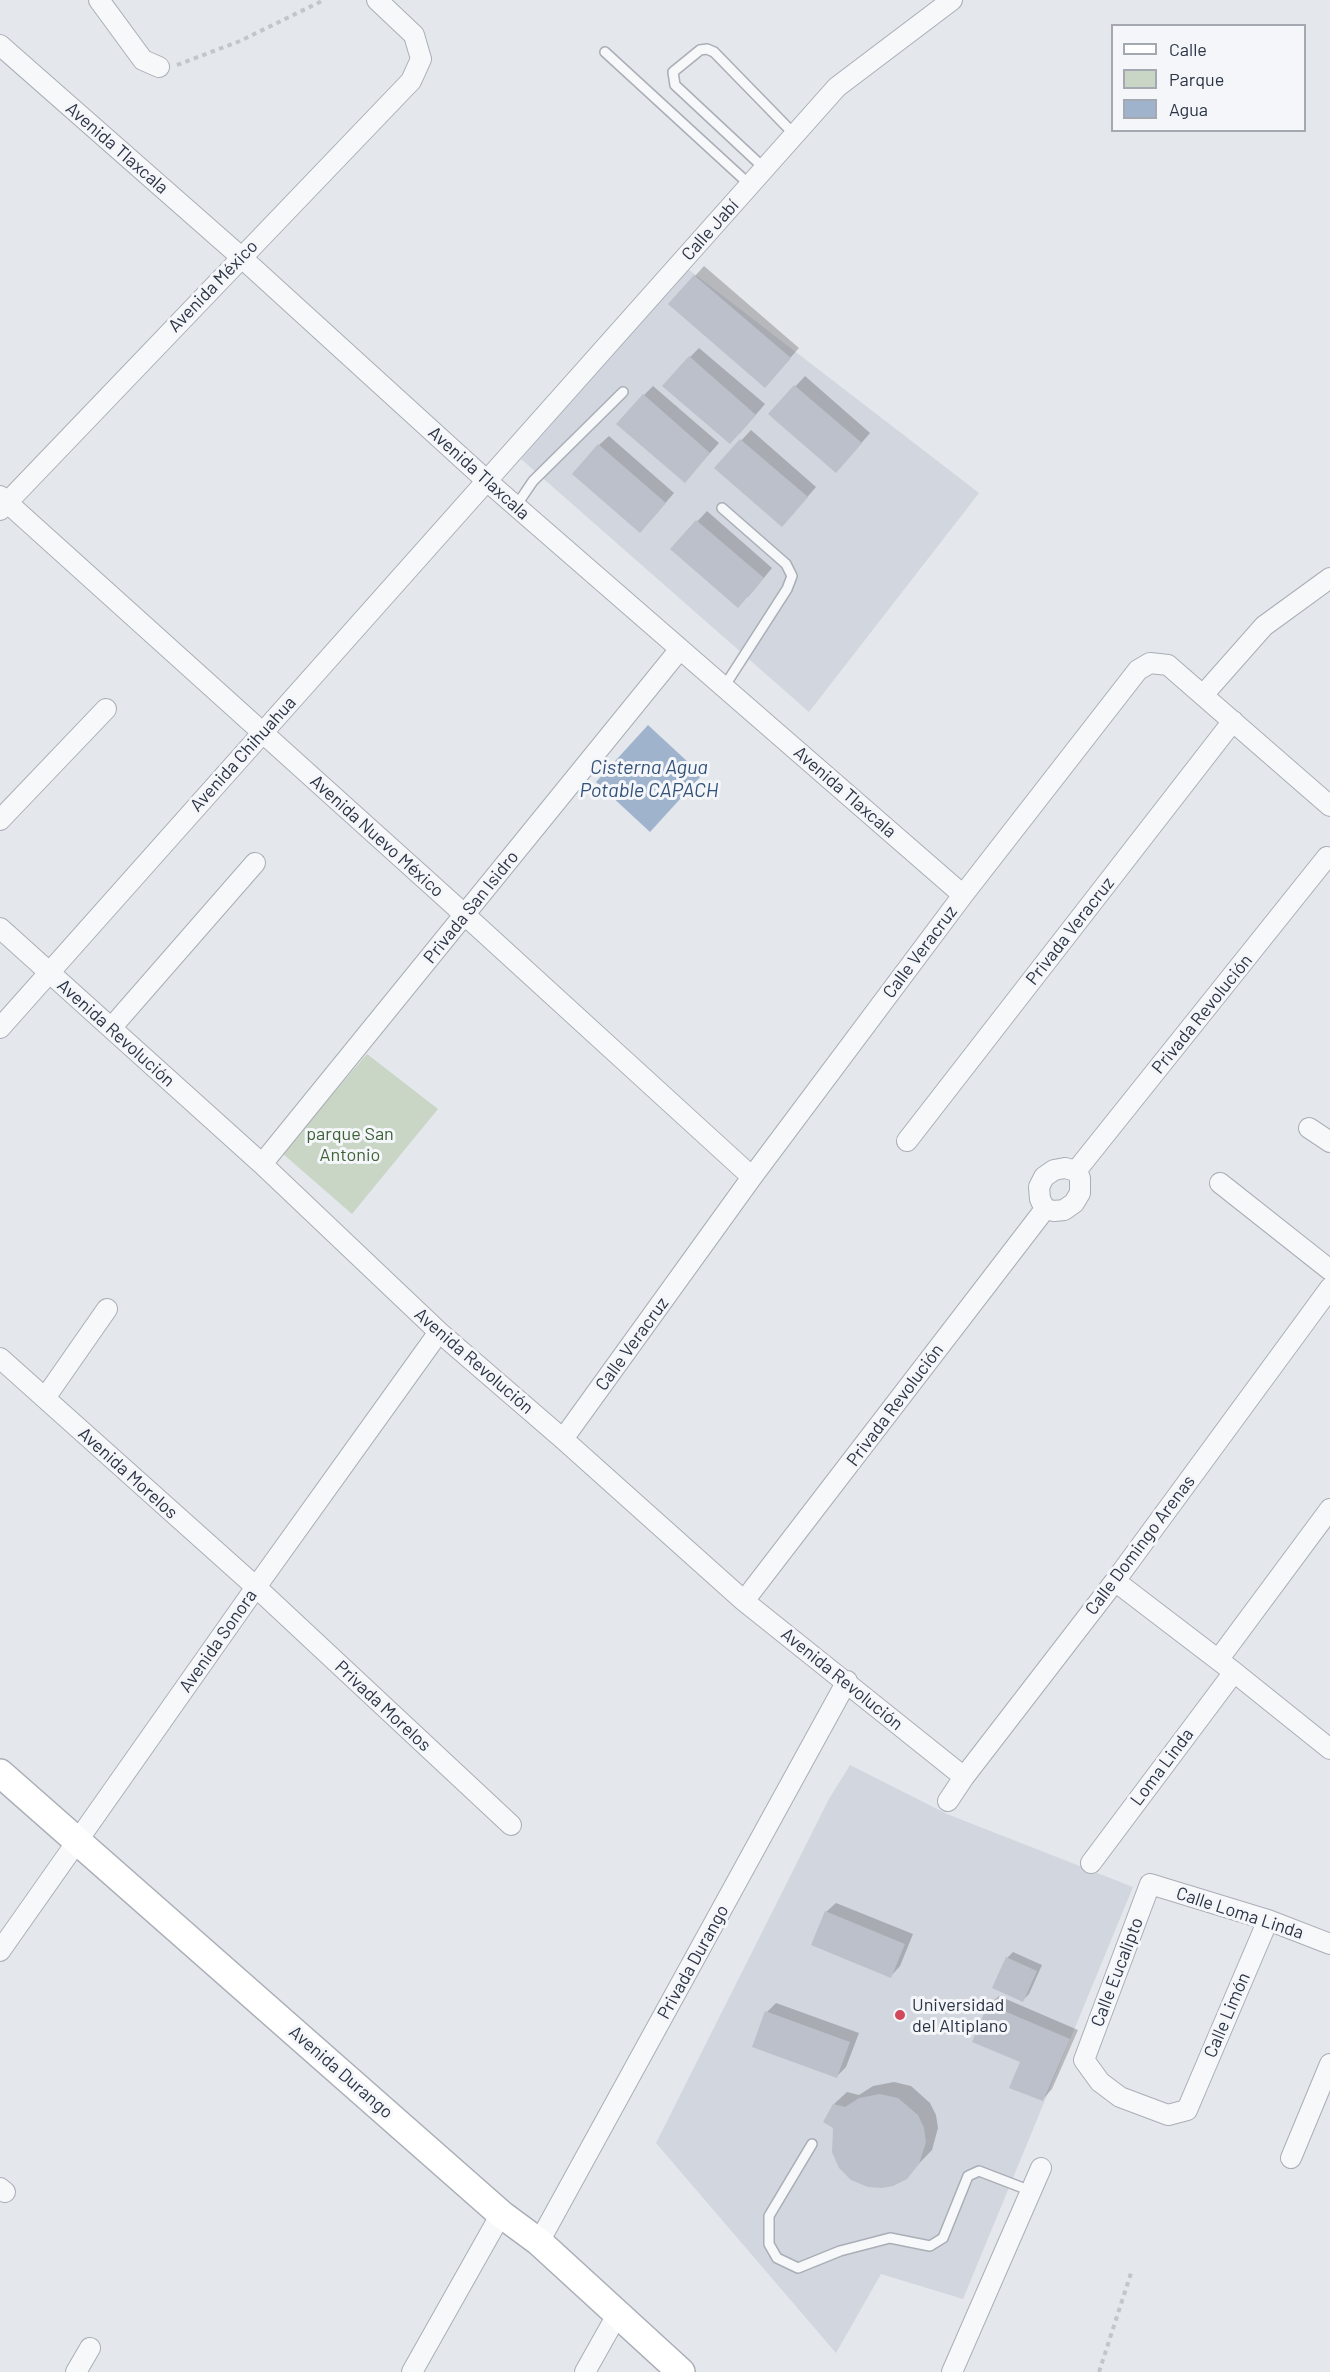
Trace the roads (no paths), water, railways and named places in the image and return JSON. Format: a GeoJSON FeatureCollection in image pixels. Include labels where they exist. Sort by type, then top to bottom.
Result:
{"type":"FeatureCollection","features":[{"type":"Feature","properties":{"kind":"street"},"geometry":{"type":"LineString","coordinates":[[99,0],[144,60],[159,67]]}},
{"type":"Feature","properties":{"kind":"street","name":"Avenida México"},"geometry":{"type":"LineString","coordinates":[[2,503],[411,81],[421,59],[414,35],[377,0]]}},
{"type":"Feature","properties":{"kind":"street","name":"Calle Jabí"},"geometry":{"type":"LineString","coordinates":[[487,481],[837,87],[952,0]]}},
{"type":"Feature","properties":{"kind":"street","name":"Avenida Tlaxcala"},"geometry":{"type":"LineString","coordinates":[[0,45],[242,257],[487,481],[963,895]]}},
{"type":"Feature","properties":{"kind":"street","name":"Avenida Chihuahua"},"geometry":{"type":"LineString","coordinates":[[0,1028],[487,481]]}},
{"type":"Feature","properties":{"kind":"street","name":"Avenida Nuevo México"},"geometry":{"type":"LineString","coordinates":[[2,503],[465,915],[752,1177]]}},
{"type":"Feature","properties":{"kind":"street"},"geometry":{"type":"LineString","coordinates":[[1203,695],[1264,626],[1330,578]]}},
{"type":"Feature","properties":{"kind":"street","name":"Privada San Isidro"},"geometry":{"type":"LineString","coordinates":[[262,1164],[680,649]]}},
{"type":"Feature","properties":{"kind":"street","name":"Calle Veracruz"},"geometry":{"type":"LineString","coordinates":[[563,1439],[752,1177],[963,895],[1138,670],[1150,663],[1168,665],[1330,806]]}},
{"type":"Feature","properties":{"kind":"street"},"geometry":{"type":"LineString","coordinates":[[0,820],[106,709]]}},
{"type":"Feature","properties":{"kind":"street","name":"Privada Veracruz"},"geometry":{"type":"LineString","coordinates":[[907,1141],[1233,721]]}},
{"type":"Feature","properties":{"kind":"street","name":"Privada Revolución"},"geometry":{"type":"LineString","coordinates":[[1076,1171],[1327,857]]}},
{"type":"Feature","properties":{"kind":"street"},"geometry":{"type":"LineString","coordinates":[[111,1028],[255,864]]}},
{"type":"Feature","properties":{"kind":"street","name":"Avenida Revolución"},"geometry":{"type":"LineString","coordinates":[[0,928],[262,1164],[439,1332],[744,1601],[847,1681],[964,1777]]}},
{"type":"Feature","properties":{"kind":"street"},"geometry":{"type":"LineString","coordinates":[[1309,1128],[1330,1142]]}},
{"type":"Feature","properties":{"kind":"street"},"geometry":{"type":"LineString","coordinates":[[1065,1168],[1076,1171],[1080,1178],[1080,1193],[1074,1203],[1064,1210],[1045,1209],[1040,1199],[1040,1187],[1044,1177],[1054,1170],[1065,1168]]}},
{"type":"Feature","properties":{"kind":"street"},"geometry":{"type":"LineString","coordinates":[[1220,1183],[1330,1270]]}},
{"type":"Feature","properties":{"kind":"street","name":"Privada Revolución"},"geometry":{"type":"LineString","coordinates":[[744,1601],[1045,1209]]}},
{"type":"Feature","properties":{"kind":"street","name":"Calle Domingo Arenas"},"geometry":{"type":"LineString","coordinates":[[948,1801],[1115,1581],[1330,1288]]}},
{"type":"Feature","properties":{"kind":"street"},"geometry":{"type":"LineString","coordinates":[[45,1398],[107,1309]]}},
{"type":"Feature","properties":{"kind":"street","name":"Avenida Sonora"},"geometry":{"type":"LineString","coordinates":[[0,1951],[439,1332]]}},
{"type":"Feature","properties":{"kind":"street","name":"Avenida Morelos"},"geometry":{"type":"LineString","coordinates":[[0,1358],[256,1587]]}},
{"type":"Feature","properties":{"kind":"street","name":"Loma Linda"},"geometry":{"type":"LineString","coordinates":[[1091,1863],[1330,1509]]}},
{"type":"Feature","properties":{"kind":"street"},"geometry":{"type":"LineString","coordinates":[[1115,1581],[1330,1749]]}},
{"type":"Feature","properties":{"kind":"street","name":"Privada Morelos"},"geometry":{"type":"LineString","coordinates":[[256,1587],[511,1826]]}},
{"type":"Feature","properties":{"kind":"street","name":"Privada Durango"},"geometry":{"type":"LineString","coordinates":[[539,2242],[847,1681]]}},
{"type":"Feature","properties":{"kind":"street","name":"Avenida Durango"},"geometry":{"type":"LineString","coordinates":[[0,1773],[501,2214],[539,2242],[681,2372]]}},
{"type":"Feature","properties":{"kind":"street","name":"Calle Loma Linda"},"geometry":{"type":"LineString","coordinates":[[1150,1884],[1268,1920],[1330,1944]]}},
{"type":"Feature","properties":{"kind":"street","name":"Calle Eucalipto"},"geometry":{"type":"LineString","coordinates":[[1150,1884],[1084,2060],[1100,2082],[1120,2097],[1168,2115],[1187,2110]]}},
{"type":"Feature","properties":{"kind":"street","name":"Calle Limón"},"geometry":{"type":"LineString","coordinates":[[1187,2110],[1268,1920]]}},
{"type":"Feature","properties":{"kind":"street"},"geometry":{"type":"LineString","coordinates":[[1291,2158],[1330,2064]]}},
{"type":"Feature","properties":{"kind":"street"},"geometry":{"type":"LineString","coordinates":[[952,2372],[1041,2168]]}},
{"type":"Feature","properties":{"kind":"street"},"geometry":{"type":"LineString","coordinates":[[412,2372],[501,2214]]}},
{"type":"Feature","properties":{"kind":"street"},"geometry":{"type":"LineString","coordinates":[[585,2372],[617,2315]]}},
{"type":"Feature","properties":{"kind":"street"},"geometry":{"type":"LineString","coordinates":[[76,2372],[90,2348]]}},
{"type":"Feature","properties":{"kind":"lane"},"geometry":{"type":"LineString","coordinates":[[765,169],[675,85],[674,72],[700,50],[707,49],[714,52],[794,134]]}},
{"type":"Feature","properties":{"kind":"lane"},"geometry":{"type":"LineString","coordinates":[[605,52],[750,185]]}},
{"type":"Feature","properties":{"kind":"lane"},"geometry":{"type":"LineString","coordinates":[[516,506],[533,481],[623,393]]}},
{"type":"Feature","properties":{"kind":"lane"},"geometry":{"type":"LineString","coordinates":[[722,508],[786,564],[792,576],[787,589],[724,687]]}},
{"type":"Feature","properties":{"kind":"lane"},"geometry":{"type":"LineString","coordinates":[[812,2144],[769,2216],[769,2244],[777,2258],[798,2268],[840,2251],[890,2238],[930,2246],[943,2238],[968,2176],[979,2170],[1031,2191]]}},
{"type":"Feature","properties":{"kind":"water","name":"Cisterna Agua Potable CAPACH"},"geometry":{"type":"Polygon","coordinates":[[[648,725],[702,775],[650,832],[596,782],[648,725]]]}},
{"type":"Feature","properties":{"kind":"place","name":"Universidad del Altiplano"},"geometry":{"type":"Point","coordinates":[900,2015]}},
{"type":"Feature","properties":{"kind":"park label","name":"parque San Antonio"},"geometry":{"type":"Point","coordinates":[350,1144]}}]}
